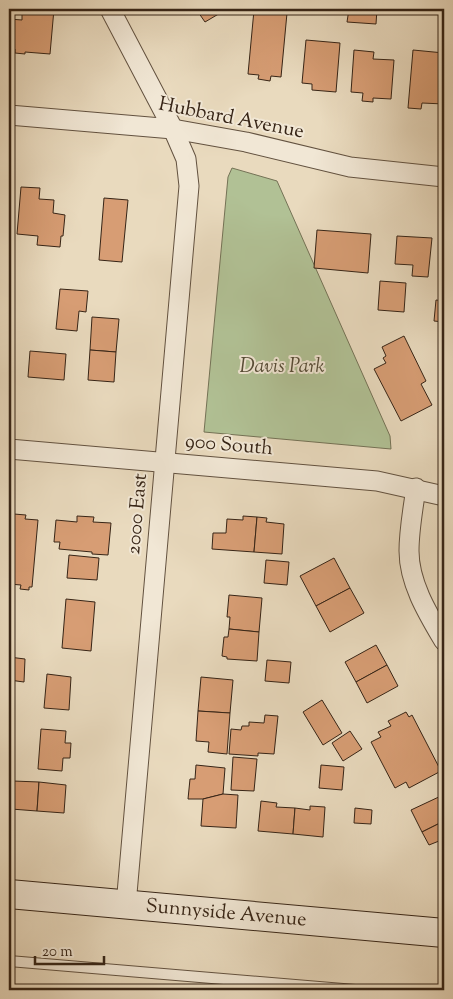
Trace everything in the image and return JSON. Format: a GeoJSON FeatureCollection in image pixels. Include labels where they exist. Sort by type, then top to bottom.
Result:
{"type":"FeatureCollection","features":[{"type":"Feature","properties":{"kind":"main road","name":"Sunnyside Avenue"},"geometry":{"type":"LineString","coordinates":[[9,894],[444,933]]}},
{"type":"Feature","properties":{"kind":"street","name":"2000 East"},"geometry":{"type":"LineString","coordinates":[[110,9],[173,129],[186,159],[189,186],[126,905]]}},
{"type":"Feature","properties":{"kind":"street","name":"Hubbard Avenue"},"geometry":{"type":"LineString","coordinates":[[9,115],[173,129],[246,142],[350,167],[444,177]]}},
{"type":"Feature","properties":{"kind":"street","name":"900 South"},"geometry":{"type":"LineString","coordinates":[[9,449],[377,482],[416,488],[444,496]]}},
{"type":"Feature","properties":{"kind":"street"},"geometry":{"type":"LineString","coordinates":[[416,488],[409,552],[415,583],[424,606],[444,641]]}},
{"type":"Feature","properties":{"kind":"lane"},"geometry":{"type":"LineString","coordinates":[[9,961],[355,990]]}},
{"type":"Feature","properties":{"kind":"green space","name":"Davis Park"},"geometry":{"type":"Polygon","coordinates":[[[232,168],[277,181],[390,436],[391,449],[204,432],[228,177],[232,168]]]}},
{"type":"Feature","properties":{"kind":"building"},"geometry":{"type":"Polygon","coordinates":[[[22,9],[54,9],[50,54],[15,53],[15,49],[9,49],[9,19],[22,20],[22,9]]]}},
{"type":"Feature","properties":{"kind":"building"},"geometry":{"type":"Polygon","coordinates":[[[196,9],[227,9],[205,22],[196,9]]]}},
{"type":"Feature","properties":{"kind":"building"},"geometry":{"type":"Polygon","coordinates":[[[349,9],[377,9],[376,24],[347,22],[349,9]]]}},
{"type":"Feature","properties":{"kind":"building"},"geometry":{"type":"Polygon","coordinates":[[[254,10],[287,13],[281,77],[271,76],[270,81],[258,79],[259,75],[248,74],[254,10]]]}},
{"type":"Feature","properties":{"kind":"building"},"geometry":{"type":"Polygon","coordinates":[[[306,40],[340,43],[336,92],[312,90],[312,84],[302,83],[306,40]]]}},
{"type":"Feature","properties":{"kind":"building"},"geometry":{"type":"Polygon","coordinates":[[[354,50],[374,52],[373,59],[394,60],[391,99],[373,98],[373,102],[362,101],[363,93],[351,92],[354,50]]]}},
{"type":"Feature","properties":{"kind":"building"},"geometry":{"type":"Polygon","coordinates":[[[413,50],[444,53],[444,104],[422,103],[421,109],[408,108],[413,50]]]}},
{"type":"Feature","properties":{"kind":"building"},"geometry":{"type":"Polygon","coordinates":[[[21,187],[40,188],[39,199],[54,200],[53,213],[65,215],[60,247],[37,245],[38,236],[17,234],[21,187]]]}},
{"type":"Feature","properties":{"kind":"building"},"geometry":{"type":"Polygon","coordinates":[[[104,198],[128,200],[122,262],[99,260],[104,198]]]}},
{"type":"Feature","properties":{"kind":"building"},"geometry":{"type":"Polygon","coordinates":[[[317,230],[371,234],[368,273],[314,268],[317,230]]]}},
{"type":"Feature","properties":{"kind":"building"},"geometry":{"type":"Polygon","coordinates":[[[397,236],[432,238],[428,277],[412,276],[413,265],[395,264],[397,236]]]}},
{"type":"Feature","properties":{"kind":"building"},"geometry":{"type":"Polygon","coordinates":[[[380,281],[406,283],[404,312],[378,310],[380,281]]]}},
{"type":"Feature","properties":{"kind":"building"},"geometry":{"type":"Polygon","coordinates":[[[60,289],[88,291],[86,312],[79,311],[77,331],[56,329],[60,289]]]}},
{"type":"Feature","properties":{"kind":"building"},"geometry":{"type":"Polygon","coordinates":[[[436,300],[444,301],[444,322],[434,321],[436,300]]]}},
{"type":"Feature","properties":{"kind":"building"},"geometry":{"type":"Polygon","coordinates":[[[92,317],[119,319],[116,352],[90,350],[92,317]]]}},
{"type":"Feature","properties":{"kind":"building"},"geometry":{"type":"Polygon","coordinates":[[[404,336],[426,381],[421,384],[432,405],[401,421],[374,369],[386,363],[383,358],[386,356],[382,347],[404,336]]]}},
{"type":"Feature","properties":{"kind":"building"},"geometry":{"type":"Polygon","coordinates":[[[90,350],[116,352],[114,382],[88,380],[90,350]]]}},
{"type":"Feature","properties":{"kind":"building"},"geometry":{"type":"Polygon","coordinates":[[[30,351],[66,354],[64,380],[28,377],[30,351]]]}},
{"type":"Feature","properties":{"kind":"building"},"geometry":{"type":"Polygon","coordinates":[[[442,355],[444,355],[444,380],[440,379],[442,355]]]}},
{"type":"Feature","properties":{"kind":"building"},"geometry":{"type":"Polygon","coordinates":[[[14,514],[26,515],[25,519],[38,520],[32,587],[29,587],[29,590],[20,589],[21,585],[9,584],[9,519],[14,519],[14,514]]]}},
{"type":"Feature","properties":{"kind":"building"},"geometry":{"type":"Polygon","coordinates":[[[77,516],[94,517],[93,522],[111,523],[108,555],[59,549],[60,542],[54,542],[56,520],[77,522],[77,516]]]}},
{"type":"Feature","properties":{"kind":"building"},"geometry":{"type":"Polygon","coordinates":[[[243,516],[257,517],[254,552],[212,549],[213,533],[226,533],[227,519],[243,520],[243,516]]]}},
{"type":"Feature","properties":{"kind":"building"},"geometry":{"type":"Polygon","coordinates":[[[257,517],[267,518],[266,522],[284,524],[282,554],[254,552],[257,517]]]}},
{"type":"Feature","properties":{"kind":"building"},"geometry":{"type":"Polygon","coordinates":[[[69,555],[99,558],[97,580],[67,578],[69,555]]]}},
{"type":"Feature","properties":{"kind":"building"},"geometry":{"type":"Polygon","coordinates":[[[334,558],[350,588],[316,606],[300,576],[334,558]]]}},
{"type":"Feature","properties":{"kind":"building"},"geometry":{"type":"Polygon","coordinates":[[[266,560],[289,562],[287,585],[264,583],[266,560]]]}},
{"type":"Feature","properties":{"kind":"building"},"geometry":{"type":"Polygon","coordinates":[[[350,588],[364,613],[330,632],[316,606],[350,588]]]}},
{"type":"Feature","properties":{"kind":"building"},"geometry":{"type":"Polygon","coordinates":[[[229,595],[262,598],[259,632],[229,629],[230,617],[227,617],[229,595]]]}},
{"type":"Feature","properties":{"kind":"building"},"geometry":{"type":"Polygon","coordinates":[[[66,599],[95,602],[91,651],[62,648],[66,599]]]}},
{"type":"Feature","properties":{"kind":"building"},"geometry":{"type":"Polygon","coordinates":[[[229,629],[259,632],[257,661],[227,659],[227,657],[222,656],[224,637],[228,637],[229,629]]]}},
{"type":"Feature","properties":{"kind":"building"},"geometry":{"type":"Polygon","coordinates":[[[376,645],[387,665],[356,682],[345,662],[376,645]]]}},
{"type":"Feature","properties":{"kind":"building"},"geometry":{"type":"Polygon","coordinates":[[[9,657],[25,659],[24,682],[9,680],[9,657]]]}},
{"type":"Feature","properties":{"kind":"building"},"geometry":{"type":"Polygon","coordinates":[[[267,660],[291,662],[289,683],[265,681],[267,660]]]}},
{"type":"Feature","properties":{"kind":"building"},"geometry":{"type":"Polygon","coordinates":[[[387,665],[398,686],[367,703],[356,682],[387,665]]]}},
{"type":"Feature","properties":{"kind":"building"},"geometry":{"type":"Polygon","coordinates":[[[47,674],[71,677],[69,710],[44,708],[47,674]]]}},
{"type":"Feature","properties":{"kind":"building"},"geometry":{"type":"Polygon","coordinates":[[[201,677],[233,680],[230,713],[198,711],[201,677]]]}},
{"type":"Feature","properties":{"kind":"building"},"geometry":{"type":"Polygon","coordinates":[[[322,700],[342,733],[323,745],[303,712],[322,700]]]}},
{"type":"Feature","properties":{"kind":"building"},"geometry":{"type":"Polygon","coordinates":[[[198,711],[230,713],[227,754],[208,752],[209,742],[196,741],[198,711]]]}},
{"type":"Feature","properties":{"kind":"building"},"geometry":{"type":"Polygon","coordinates":[[[406,712],[409,717],[412,715],[441,771],[409,788],[406,782],[395,788],[371,742],[381,737],[378,732],[391,726],[388,721],[406,712]]]}},
{"type":"Feature","properties":{"kind":"building"},"geometry":{"type":"Polygon","coordinates":[[[265,715],[278,716],[274,754],[258,753],[258,756],[229,754],[231,729],[241,730],[242,726],[249,726],[249,722],[264,723],[265,715]]]}},
{"type":"Feature","properties":{"kind":"building"},"geometry":{"type":"Polygon","coordinates":[[[41,729],[66,731],[65,743],[71,743],[70,758],[63,758],[62,771],[38,769],[41,729]]]}},
{"type":"Feature","properties":{"kind":"building"},"geometry":{"type":"Polygon","coordinates":[[[350,731],[362,749],[343,761],[332,743],[350,731]]]}},
{"type":"Feature","properties":{"kind":"building"},"geometry":{"type":"Polygon","coordinates":[[[233,757],[257,759],[254,791],[231,790],[233,757]]]}},
{"type":"Feature","properties":{"kind":"building"},"geometry":{"type":"Polygon","coordinates":[[[196,765],[225,768],[223,794],[203,799],[188,799],[190,779],[195,779],[196,765]]]}},
{"type":"Feature","properties":{"kind":"building"},"geometry":{"type":"Polygon","coordinates":[[[321,765],[344,767],[342,790],[319,788],[321,765]]]}},
{"type":"Feature","properties":{"kind":"building"},"geometry":{"type":"Polygon","coordinates":[[[13,781],[39,782],[37,811],[11,809],[13,781]]]}},
{"type":"Feature","properties":{"kind":"building"},"geometry":{"type":"Polygon","coordinates":[[[39,782],[66,785],[64,813],[37,811],[39,782]]]}},
{"type":"Feature","properties":{"kind":"building"},"geometry":{"type":"Polygon","coordinates":[[[223,794],[238,795],[236,828],[201,826],[203,799],[223,794]]]}},
{"type":"Feature","properties":{"kind":"building"},"geometry":{"type":"Polygon","coordinates":[[[443,795],[444,821],[422,832],[411,810],[443,795]]]}},
{"type":"Feature","properties":{"kind":"building"},"geometry":{"type":"Polygon","coordinates":[[[261,801],[277,803],[276,807],[295,808],[293,834],[258,831],[261,801]]]}},
{"type":"Feature","properties":{"kind":"building"},"geometry":{"type":"Polygon","coordinates":[[[310,806],[325,807],[323,837],[293,834],[295,808],[310,810],[310,806]]]}},
{"type":"Feature","properties":{"kind":"building"},"geometry":{"type":"Polygon","coordinates":[[[355,808],[372,810],[371,824],[354,823],[355,808]]]}},
{"type":"Feature","properties":{"kind":"building"},"geometry":{"type":"Polygon","coordinates":[[[444,821],[444,852],[439,841],[429,845],[422,832],[444,821]]]}}]}
